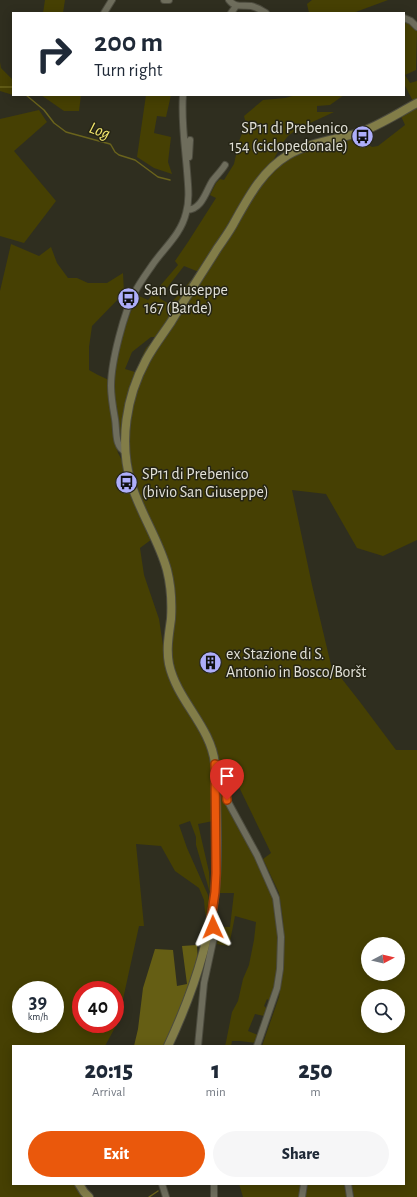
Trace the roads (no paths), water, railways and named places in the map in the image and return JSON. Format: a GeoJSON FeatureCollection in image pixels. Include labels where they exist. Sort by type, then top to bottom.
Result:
{"type":"FeatureCollection","features":[{"type":"Feature","properties":{"kind":"main road"},"geometry":{"type":"LineString","coordinates":[[168,1045],[199,970],[210,926],[216,873],[215,764],[214,754],[209,739],[179,689],[170,669],[167,654],[171,592],[162,554],[144,516],[131,483],[126,452],[126,423],[128,410],[136,383],[146,359],[228,233],[248,197],[263,176],[288,154],[301,148],[365,130],[417,103]]}},
{"type":"Feature","properties":{"kind":"main road"},"geometry":{"type":"LineString","coordinates":[[80,1185],[89,1197]]}},
{"type":"Feature","properties":{"kind":"street"},"geometry":{"type":"LineString","coordinates":[[105,12],[112,0]]}},
{"type":"Feature","properties":{"kind":"street"},"geometry":{"type":"LineString","coordinates":[[164,0],[169,0]]}},
{"type":"Feature","properties":{"kind":"street"},"geometry":{"type":"LineString","coordinates":[[229,0],[236,6],[256,7],[264,12]]}},
{"type":"Feature","properties":{"kind":"street"},"geometry":{"type":"LineString","coordinates":[[232,12],[236,6]]}},
{"type":"Feature","properties":{"kind":"street"},"geometry":{"type":"LineString","coordinates":[[405,18],[411,21],[417,27]]}},
{"type":"Feature","properties":{"kind":"street"},"geometry":{"type":"LineString","coordinates":[[126,452],[118,446],[111,385],[117,348],[129,306],[135,292],[157,258],[178,233],[187,210],[189,194],[182,114],[183,96]]}},
{"type":"Feature","properties":{"kind":"street"},"geometry":{"type":"LineString","coordinates":[[186,159],[189,156],[190,140]]}},
{"type":"Feature","properties":{"kind":"street"},"geometry":{"type":"LineString","coordinates":[[187,210],[195,208],[201,202],[213,179],[226,165]]}},
{"type":"Feature","properties":{"kind":"street"},"geometry":{"type":"LineString","coordinates":[[215,764],[221,766],[227,800],[257,855],[278,906],[282,937],[279,980],[257,1045]]}},
{"type":"Feature","properties":{"kind":"street"},"geometry":{"type":"LineString","coordinates":[[198,1045],[204,983],[215,932],[214,928],[210,926]]}},
{"type":"Feature","properties":{"kind":"street"},"geometry":{"type":"LineString","coordinates":[[162,1185],[166,1197]]}},
{"type":"Feature","properties":{"kind":"street"},"geometry":{"type":"LineString","coordinates":[[214,1185],[214,1197]]}},
{"type":"Feature","properties":{"kind":"street"},"geometry":{"type":"LineString","coordinates":[[302,1197],[304,1185]]}},
{"type":"Feature","properties":{"kind":"street"},"geometry":{"type":"LineString","coordinates":[[348,1185],[350,1197]]}},
{"type":"Feature","properties":{"kind":"waterway","name":"Log"},"geometry":{"type":"LineString","coordinates":[[0,87],[12,87]]}},
{"type":"Feature","properties":{"kind":"waterway","name":"Log"},"geometry":{"type":"LineString","coordinates":[[27,96],[44,110],[54,123],[66,132],[110,144],[119,155],[135,160],[158,177],[170,180]]}},
{"type":"Feature","properties":{"kind":"waterway"},"geometry":{"type":"LineString","coordinates":[[149,1197],[158,1191]]}},
{"type":"Feature","properties":{"kind":"place","name":"SP11 di Prebenico 154 (ciclopedonale)"},"geometry":{"type":"Point","coordinates":[363,136]}},
{"type":"Feature","properties":{"kind":"place","name":"San Giuseppe 167 (Barde)"},"geometry":{"type":"Point","coordinates":[128,298]}},
{"type":"Feature","properties":{"kind":"place","name":"SP11 di Prebenico (bivio San Giuseppe)"},"geometry":{"type":"Point","coordinates":[127,482]}},
{"type":"Feature","properties":{"kind":"place","name":"ex Stazione di S. Antonio in Bosco/Boršt"},"geometry":{"type":"Point","coordinates":[211,662]}}]}
